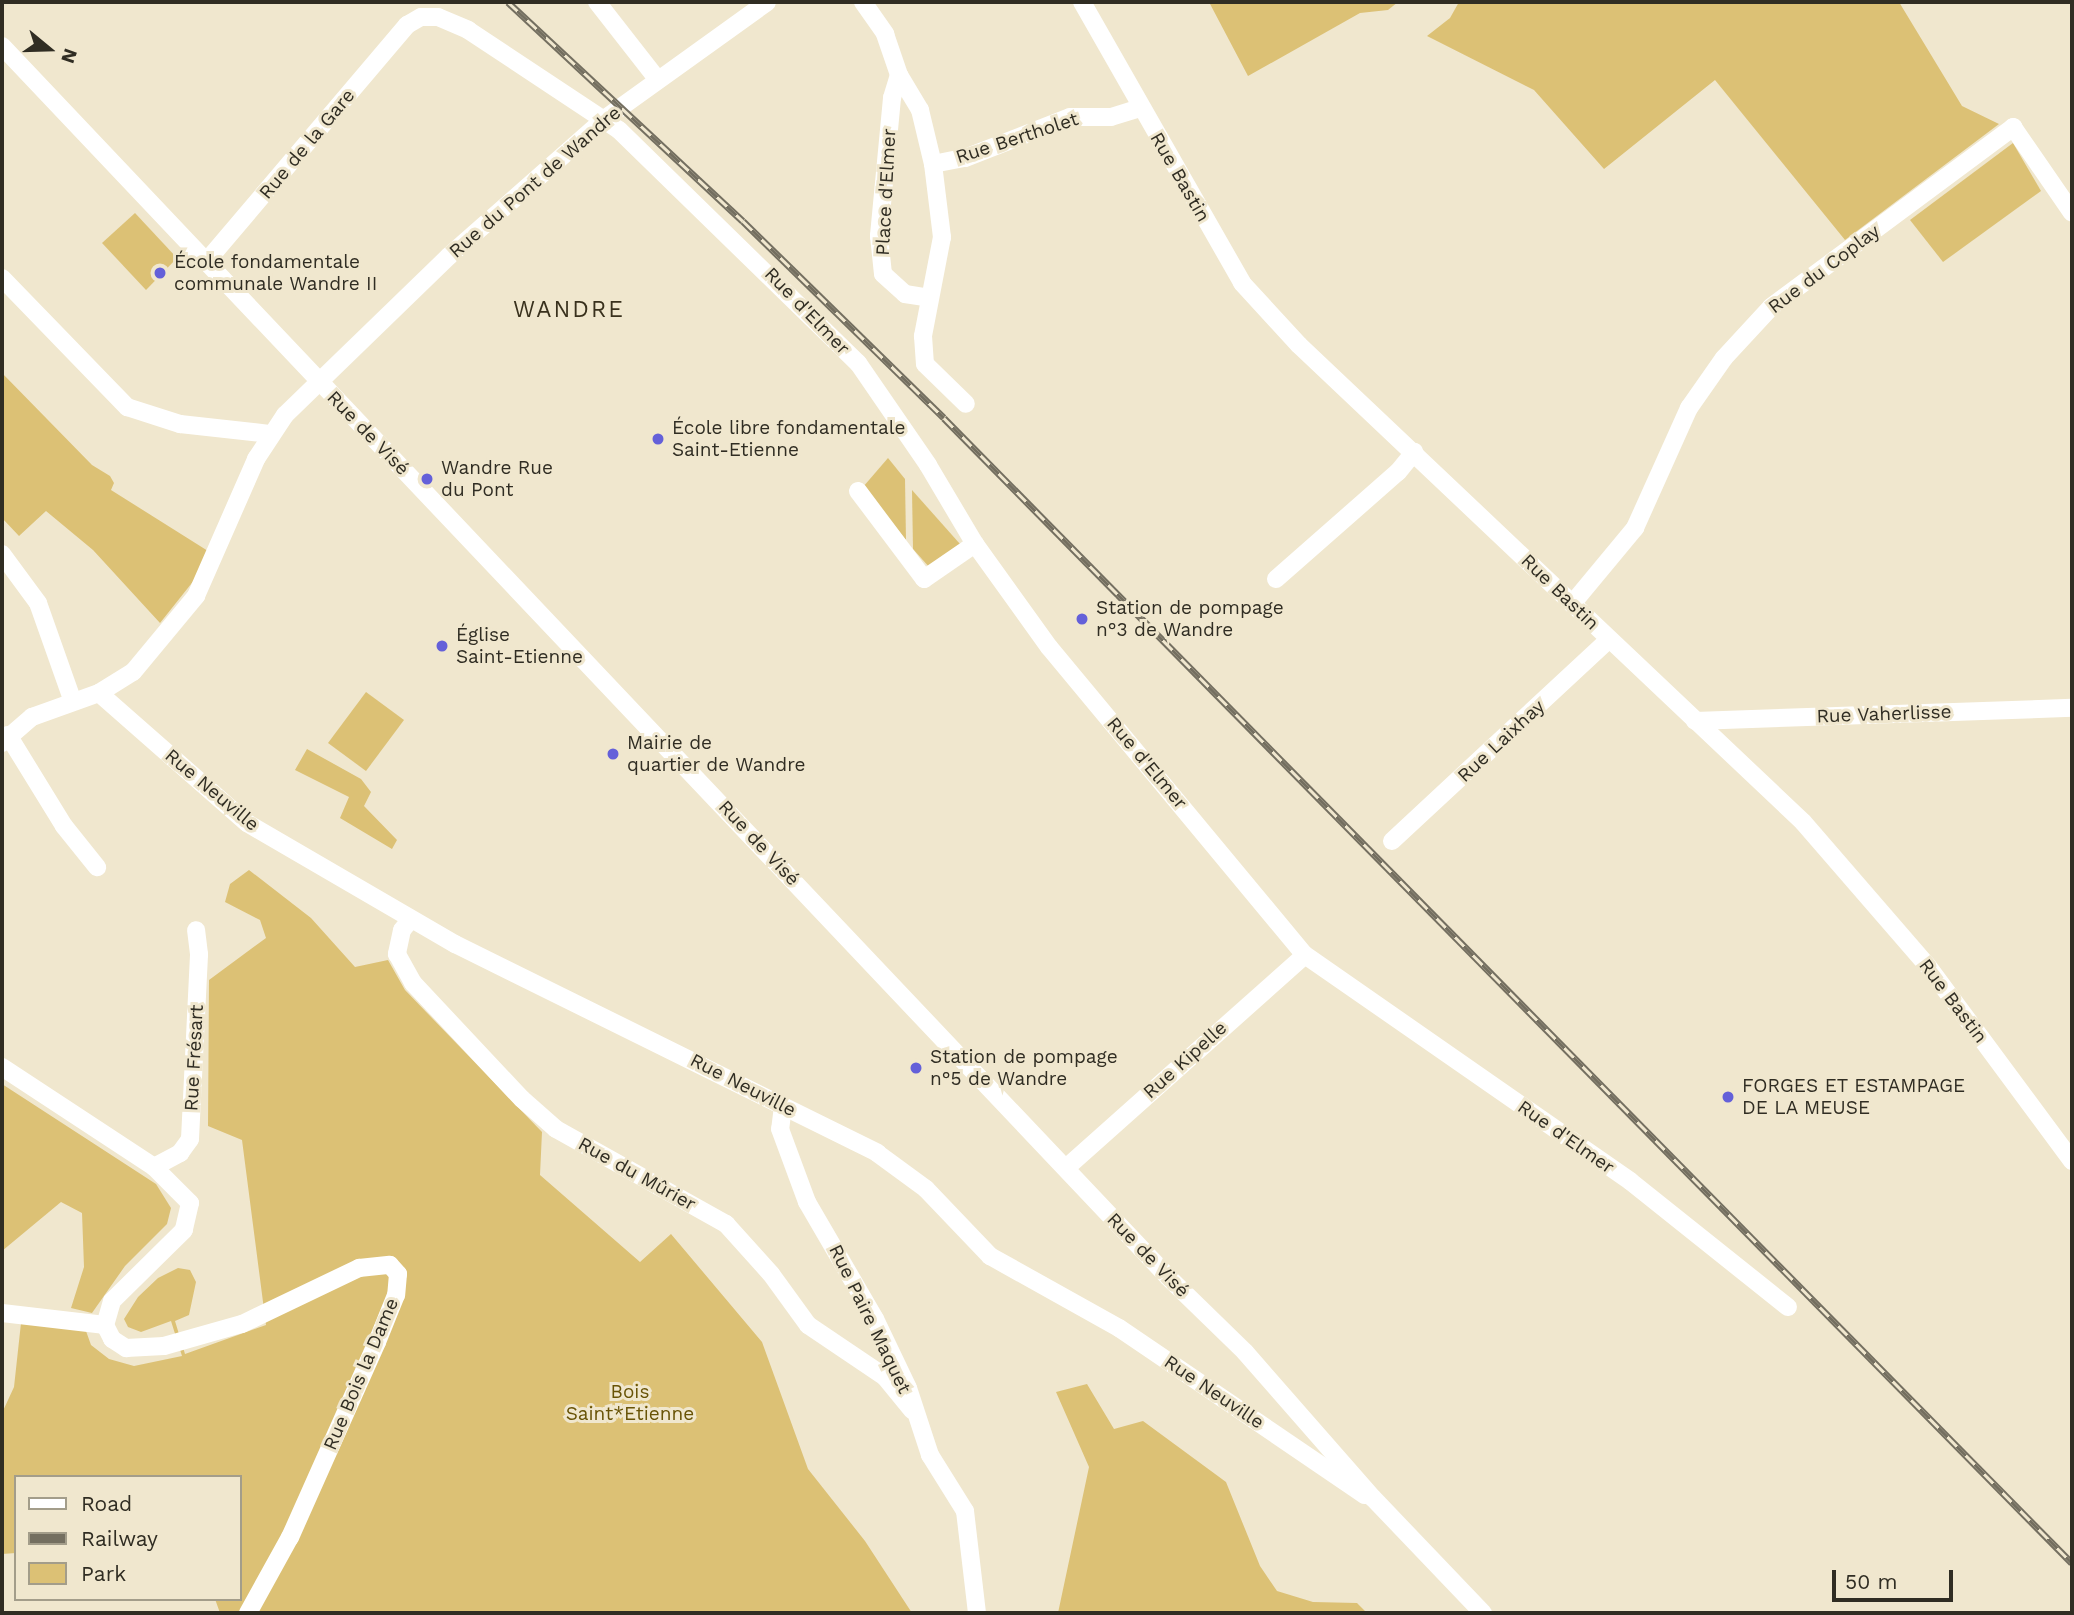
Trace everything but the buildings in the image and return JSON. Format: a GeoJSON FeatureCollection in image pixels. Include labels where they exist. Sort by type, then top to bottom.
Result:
{"type":"FeatureCollection","features":[{"type":"Feature","properties":{"kind":"street"},"geometry":{"type":"LineString","coordinates":[[597,2],[658,80]]}},
{"type":"Feature","properties":{"kind":"street","name":"Rue du Pont de Wandre"},"geometry":{"type":"LineString","coordinates":[[72,699],[99,693],[133,672],[196,596],[271,434],[319,382],[450,256],[603,120],[767,2]]}},
{"type":"Feature","properties":{"kind":"street","name":"Place d'Elmer"},"geometry":{"type":"LineString","coordinates":[[863,2],[885,34],[899,75],[920,110],[933,164],[942,237],[930,298],[905,294],[883,274],[881,222],[891,98],[899,75]]}},
{"type":"Feature","properties":{"kind":"street","name":"Rue Bastin"},"geometry":{"type":"LineString","coordinates":[[1082,2],[1242,283],[1299,345],[1803,822],[1922,959],[2072,1161]]}},
{"type":"Feature","properties":{"kind":"street","name":"Rue d'Elmer"},"geometry":{"type":"LineString","coordinates":[[407,25],[421,17],[438,17],[468,30],[603,120],[716,219],[858,363],[928,465],[975,544],[1049,647],[1305,955],[1630,1181],[1788,1307]]}},
{"type":"Feature","properties":{"kind":"street","name":"Rue de la Gare"},"geometry":{"type":"LineString","coordinates":[[206,262],[407,25]]}},
{"type":"Feature","properties":{"kind":"street","name":"Rue de Visé"},"geometry":{"type":"LineString","coordinates":[[2,46],[1066,1168],[1245,1352],[1373,1498],[1483,1613]]}},
{"type":"Feature","properties":{"kind":"street","name":"Rue Bertholet"},"geometry":{"type":"LineString","coordinates":[[933,164],[965,158],[1070,117],[1111,117],[1140,108]]}},
{"type":"Feature","properties":{"kind":"street","name":"Rue du Coplay"},"geometry":{"type":"LineString","coordinates":[[1572,604],[1634,528],[1689,408],[1724,358],[1771,307],[2013,127],[2072,213]]}},
{"type":"Feature","properties":{"kind":"street"},"geometry":{"type":"LineString","coordinates":[[2,278],[127,407],[180,424],[271,434]]}},
{"type":"Feature","properties":{"kind":"street"},"geometry":{"type":"LineString","coordinates":[[930,298],[923,336],[925,364],[966,404]]}},
{"type":"Feature","properties":{"kind":"street"},"geometry":{"type":"LineString","coordinates":[[1276,579],[1398,472],[1414,452]]}},
{"type":"Feature","properties":{"kind":"street"},"geometry":{"type":"LineString","coordinates":[[858,491],[925,579],[975,544]]}},
{"type":"Feature","properties":{"kind":"street"},"geometry":{"type":"LineString","coordinates":[[2,554],[37,603],[72,699],[32,717],[5,739],[64,826],[97,867]]}},
{"type":"Feature","properties":{"kind":"street","name":"Rue Laixhay"},"geometry":{"type":"LineString","coordinates":[[1392,841],[1609,639]]}},
{"type":"Feature","properties":{"kind":"street","name":"Rue Neuville"},"geometry":{"type":"LineString","coordinates":[[99,693],[247,823],[411,919],[877,1153],[926,1189],[990,1256],[1119,1328],[1218,1393],[1353,1491],[1373,1498]]}},
{"type":"Feature","properties":{"kind":"street","name":"Rue Vaherlisse"},"geometry":{"type":"LineString","coordinates":[[1695,721],[2072,708]]}},
{"type":"Feature","properties":{"kind":"street","name":"Rue du Mûrier"},"geometry":{"type":"LineString","coordinates":[[411,919],[402,930],[397,954],[413,983],[522,1099],[556,1129],[726,1224],[771,1274],[808,1325],[885,1377],[912,1410]]}},
{"type":"Feature","properties":{"kind":"street","name":"Rue Frésart"},"geometry":{"type":"LineString","coordinates":[[154,1167],[180,1153],[190,1139],[199,954],[196,930]]}},
{"type":"Feature","properties":{"kind":"street","name":"Rue Kipelle"},"geometry":{"type":"LineString","coordinates":[[1066,1168],[1305,955]]}},
{"type":"Feature","properties":{"kind":"street"},"geometry":{"type":"LineString","coordinates":[[2,1067],[154,1167],[187,1196],[191,1215],[184,1230],[112,1301],[104,1325],[2,1313]]}},
{"type":"Feature","properties":{"kind":"street","name":"Rue Paire Maquet"},"geometry":{"type":"LineString","coordinates":[[783,1106],[780,1129],[791,1165],[875,1320],[908,1388],[912,1410],[930,1455],[965,1511],[977,1613]]}},
{"type":"Feature","properties":{"kind":"street","name":"Rue Bois la Dame"},"geometry":{"type":"LineString","coordinates":[[104,1325],[112,1339],[126,1348],[164,1346],[242,1324],[359,1268],[390,1265],[398,1274],[396,1295],[361,1379],[290,1537],[248,1613]]}},
{"type":"Feature","properties":{"kind":"green space"},"geometry":{"type":"Polygon","coordinates":[[[1209,2],[1398,2],[1388,10],[1360,13],[1248,76],[1209,2]]]}},
{"type":"Feature","properties":{"kind":"green space"},"geometry":{"type":"Polygon","coordinates":[[[1459,2],[1899,2],[1962,106],[1999,124],[1845,240],[1715,80],[1604,169],[1534,90],[1427,36],[1450,18],[1459,2]]]}},
{"type":"Feature","properties":{"kind":"green space"},"geometry":{"type":"Polygon","coordinates":[[[2013,143],[2041,191],[1943,262],[1910,220],[2013,143]]]}},
{"type":"Feature","properties":{"kind":"green space","name":"École fondamentale communale Wandre II"},"geometry":{"type":"Polygon","coordinates":[[[135,213],[177,258],[146,290],[102,243],[135,213]]]}},
{"type":"Feature","properties":{"kind":"green space"},"geometry":{"type":"Polygon","coordinates":[[[2,373],[92,465],[110,476],[114,483],[111,490],[208,551],[203,569],[160,623],[93,550],[46,511],[19,536],[2,518],[2,373]]]}},
{"type":"Feature","properties":{"kind":"green space"},"geometry":{"type":"Polygon","coordinates":[[[888,458],[905,479],[906,540],[863,487],[888,458]]]}},
{"type":"Feature","properties":{"kind":"green space"},"geometry":{"type":"Polygon","coordinates":[[[912,490],[960,544],[930,568],[913,549],[912,490]]]}},
{"type":"Feature","properties":{"kind":"green space"},"geometry":{"type":"Polygon","coordinates":[[[366,692],[404,720],[366,771],[328,743],[366,692]]]}},
{"type":"Feature","properties":{"kind":"green space"},"geometry":{"type":"Polygon","coordinates":[[[307,749],[361,779],[371,792],[364,806],[397,840],[392,849],[340,818],[349,797],[295,770],[307,749]]]}},
{"type":"Feature","properties":{"kind":"green space","name":"Bois Saint*Etienne"},"geometry":{"type":"Polygon","coordinates":[[[249,870],[311,918],[355,967],[388,960],[405,990],[542,1132],[540,1175],[640,1262],[671,1234],[762,1342],[808,1469],[865,1541],[912,1613],[220,1613],[216,1601],[242,1601],[242,1475],[14,1475],[14,1553],[2,1554],[2,1413],[14,1387],[21,1323],[86,1331],[91,1345],[109,1359],[134,1366],[182,1356],[171,1321],[141,1332],[128,1327],[124,1319],[138,1297],[158,1278],[178,1268],[190,1270],[196,1282],[189,1315],[175,1321],[185,1354],[266,1325],[242,1140],[208,1126],[209,980],[266,938],[260,920],[225,902],[230,884],[249,870]]]}},
{"type":"Feature","properties":{"kind":"green space"},"geometry":{"type":"Polygon","coordinates":[[[2,1084],[156,1184],[171,1208],[167,1224],[125,1266],[92,1313],[71,1308],[84,1267],[82,1213],[61,1202],[2,1251],[2,1084]]]}},
{"type":"Feature","properties":{"kind":"green space"},"geometry":{"type":"Polygon","coordinates":[[[1087,1384],[1114,1429],[1143,1421],[1226,1482],[1260,1566],[1277,1591],[1313,1602],[1357,1603],[1367,1613],[1058,1613],[1089,1467],[1056,1392],[1087,1384]]]}},
{"type":"Feature","properties":{"kind":"railway"},"geometry":{"type":"LineString","coordinates":[[508,2],[743,221],[944,418],[2072,1563]]}},
{"type":"Feature","properties":{"kind":"place","name":"École fondamentale communale Wandre II"},"geometry":{"type":"Point","coordinates":[160,273]}},
{"type":"Feature","properties":{"kind":"place","name":"École libre fondamentale Saint-Etienne"},"geometry":{"type":"Point","coordinates":[658,439]}},
{"type":"Feature","properties":{"kind":"place","name":"Wandre Rue du Pont"},"geometry":{"type":"Point","coordinates":[427,479]}},
{"type":"Feature","properties":{"kind":"place","name":"Station de pompage n°3 de Wandre"},"geometry":{"type":"Point","coordinates":[1082,619]}},
{"type":"Feature","properties":{"kind":"place","name":"Église Saint-Etienne"},"geometry":{"type":"Point","coordinates":[442,646]}},
{"type":"Feature","properties":{"kind":"place","name":"Mairie de quartier de Wandre"},"geometry":{"type":"Point","coordinates":[613,754]}},
{"type":"Feature","properties":{"kind":"place","name":"Station de pompage n°5 de Wandre"},"geometry":{"type":"Point","coordinates":[916,1068]}},
{"type":"Feature","properties":{"kind":"place","name":"FORGES ET ESTAMPAGE DE LA MEUSE"},"geometry":{"type":"Point","coordinates":[1728,1097]}},
{"type":"Feature","properties":{"kind":"district","name":"WANDRE"},"geometry":{"type":"Point","coordinates":[569,310]}}]}
